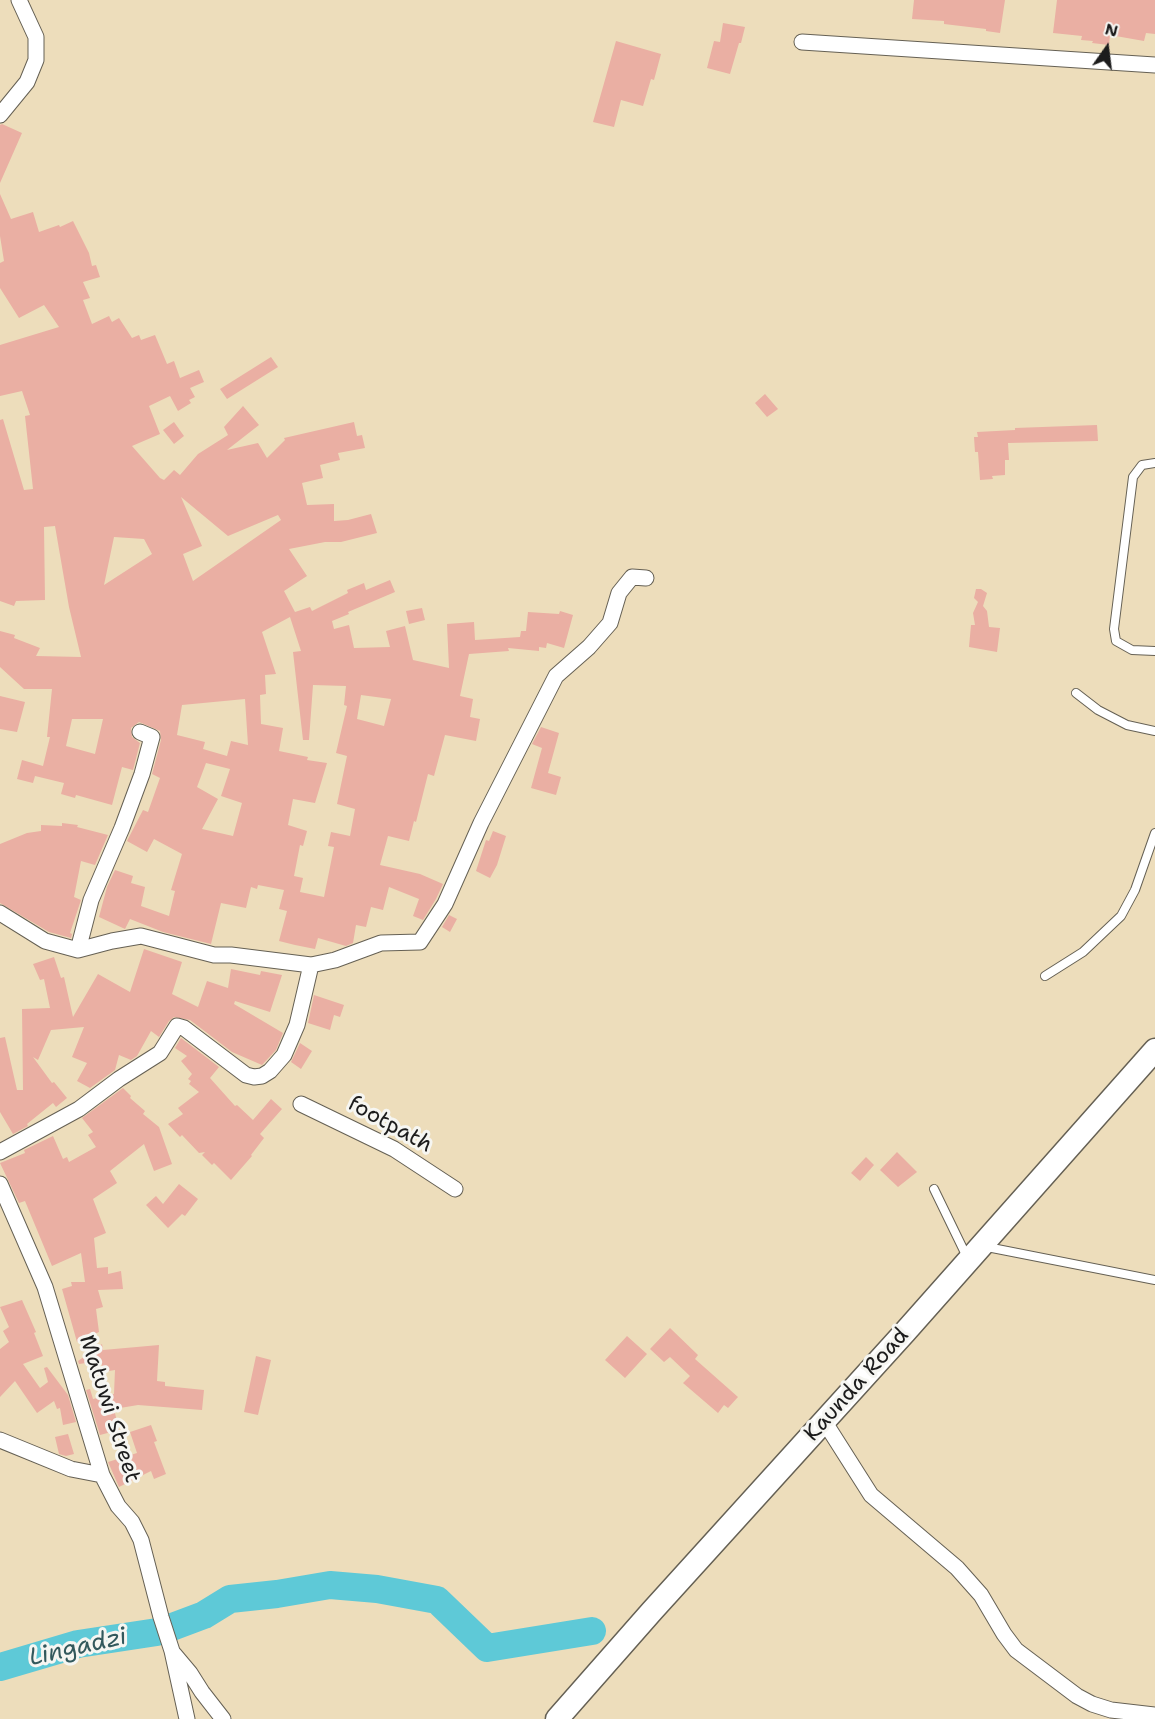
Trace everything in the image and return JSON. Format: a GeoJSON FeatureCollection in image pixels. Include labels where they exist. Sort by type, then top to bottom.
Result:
{"type":"FeatureCollection","features":[{"type":"Feature","properties":{"kind":"main road","name":"Kaunda Road"},"geometry":{"type":"LineString","coordinates":[[557,1719],[976,1253],[1155,1050]]}},
{"type":"Feature","properties":{"kind":"street"},"geometry":{"type":"LineString","coordinates":[[0,115],[27,82],[36,60],[36,37],[19,0]]}},
{"type":"Feature","properties":{"kind":"street"},"geometry":{"type":"LineString","coordinates":[[802,42],[1155,66]]}},
{"type":"Feature","properties":{"kind":"street"},"geometry":{"type":"LineString","coordinates":[[0,912],[45,941],[78,950],[112,940],[141,936],[214,955],[311,965],[335,960],[381,943],[420,942],[445,904],[481,823],[556,676],[589,647],[610,623],[619,592],[632,577],[646,578]]}},
{"type":"Feature","properties":{"kind":"street"},"geometry":{"type":"LineString","coordinates":[[78,950],[91,900],[142,774],[152,737],[140,732]]}},
{"type":"Feature","properties":{"kind":"street"},"geometry":{"type":"LineString","coordinates":[[0,1152],[79,1109],[119,1079],[160,1053],[177,1026],[246,1075],[262,1076],[270,1071],[284,1055],[297,1025],[311,965]]}},
{"type":"Feature","properties":{"kind":"street","name":"footpath"},"geometry":{"type":"LineString","coordinates":[[301,1104],[394,1149],[455,1189]]}},
{"type":"Feature","properties":{"kind":"street","name":"Matuwi Street"},"geometry":{"type":"LineString","coordinates":[[0,1184],[45,1287],[102,1474],[118,1506],[132,1522],[141,1540],[158,1608],[172,1651],[187,1719]]}},
{"type":"Feature","properties":{"kind":"street"},"geometry":{"type":"LineString","coordinates":[[824,1421],[871,1496],[957,1568],[981,1595],[1016,1650],[1077,1696],[1092,1704],[1111,1710],[1155,1715]]}},
{"type":"Feature","properties":{"kind":"street"},"geometry":{"type":"LineString","coordinates":[[0,1440],[71,1469],[102,1474]]}},
{"type":"Feature","properties":{"kind":"street"},"geometry":{"type":"LineString","coordinates":[[172,1651],[223,1719]]}},
{"type":"Feature","properties":{"kind":"lane"},"geometry":{"type":"LineString","coordinates":[[1155,463],[1142,465],[1133,477],[1114,629],[1116,642],[1132,650],[1155,651]]}},
{"type":"Feature","properties":{"kind":"lane"},"geometry":{"type":"LineString","coordinates":[[1076,693],[1098,710],[1127,724],[1155,731]]}},
{"type":"Feature","properties":{"kind":"lane"},"geometry":{"type":"LineString","coordinates":[[1045,976],[1083,952],[1121,916],[1135,890],[1155,833]]}},
{"type":"Feature","properties":{"kind":"lane"},"geometry":{"type":"LineString","coordinates":[[933,1189],[976,1253],[1155,1280]]}},
{"type":"Feature","properties":{"kind":"building"},"geometry":{"type":"Polygon","coordinates":[[[914,0],[1005,0],[1000,33],[944,24],[944,21],[912,19],[914,0]]]}},
{"type":"Feature","properties":{"kind":"building"},"geometry":{"type":"Polygon","coordinates":[[[1057,0],[1155,0],[1155,34],[1146,33],[1144,41],[1110,35],[1109,45],[1081,40],[1082,36],[1053,33],[1057,0]]]}},
{"type":"Feature","properties":{"kind":"building"},"geometry":{"type":"Polygon","coordinates":[[[723,23],[745,27],[730,74],[707,68],[714,41],[720,42],[723,23]]]}},
{"type":"Feature","properties":{"kind":"building"},"geometry":{"type":"Polygon","coordinates":[[[616,41],[661,54],[654,80],[651,79],[643,106],[621,100],[614,127],[593,122],[616,41]]]}},
{"type":"Feature","properties":{"kind":"building"},"geometry":{"type":"Polygon","coordinates":[[[0,125],[22,133],[0,183],[0,125]]]}},
{"type":"Feature","properties":{"kind":"building"},"geometry":{"type":"Polygon","coordinates":[[[0,194],[11,219],[33,212],[39,232],[73,221],[89,253],[92,266],[96,265],[100,277],[83,282],[90,298],[83,300],[92,324],[109,316],[112,322],[119,318],[132,338],[139,335],[141,340],[155,335],[167,364],[174,361],[180,378],[199,370],[204,382],[190,388],[195,397],[189,400],[191,403],[178,411],[170,396],[149,406],[160,434],[132,446],[160,478],[164,480],[174,470],[180,475],[198,454],[228,435],[224,427],[243,406],[259,425],[227,450],[258,443],[267,458],[285,440],[284,438],[354,422],[357,436],[362,435],[365,448],[338,453],[340,460],[320,465],[323,478],[302,483],[307,505],[334,504],[334,521],[371,514],[377,533],[341,542],[325,542],[289,549],[307,576],[284,591],[295,612],[310,607],[312,611],[348,593],[347,590],[364,583],[366,590],[390,580],[395,592],[332,621],[334,629],[349,625],[354,648],[390,647],[386,631],[405,626],[413,660],[449,668],[447,624],[474,622],[475,640],[520,637],[521,631],[526,631],[528,612],[559,614],[560,611],[573,615],[564,648],[547,643],[546,648],[539,647],[539,651],[508,648],[509,651],[469,654],[460,696],[473,699],[470,717],[480,719],[476,741],[445,735],[434,776],[428,774],[409,841],[388,836],[380,865],[420,874],[443,884],[423,920],[413,916],[419,899],[389,887],[383,910],[371,907],[366,927],[356,925],[353,943],[346,946],[318,938],[315,949],[295,945],[279,941],[287,911],[279,909],[284,890],[258,885],[257,889],[251,887],[246,908],[221,903],[211,944],[163,932],[130,919],[125,929],[99,917],[107,887],[115,870],[133,876],[131,883],[145,887],[141,906],[169,916],[175,891],[171,890],[182,854],[154,839],[147,852],[127,841],[143,810],[148,812],[160,778],[152,774],[161,740],[160,731],[139,722],[131,728],[132,737],[140,743],[133,770],[122,767],[112,805],[76,795],[75,798],[61,794],[64,783],[35,776],[33,783],[17,779],[22,760],[43,766],[50,737],[47,737],[52,689],[24,689],[0,667],[0,631],[15,635],[14,638],[40,648],[36,656],[81,657],[69,607],[55,526],[44,527],[45,600],[16,601],[14,606],[0,601],[0,420],[3,419],[24,490],[33,489],[25,416],[30,415],[22,391],[0,396],[0,345],[59,327],[44,305],[19,318],[0,288],[0,263],[4,261],[0,236],[0,194]],[[181,497],[202,546],[183,554],[193,581],[281,520],[278,515],[228,536],[181,497]],[[114,537],[104,585],[152,554],[144,539],[114,537]],[[290,617],[262,632],[276,674],[265,675],[266,694],[260,695],[261,724],[283,728],[279,751],[308,757],[307,760],[327,763],[315,803],[293,799],[288,825],[307,831],[303,846],[300,845],[294,876],[303,878],[300,892],[324,897],[334,847],[328,846],[331,832],[350,836],[355,809],[337,804],[347,756],[336,753],[347,706],[344,705],[346,686],[313,685],[309,740],[303,740],[293,652],[301,651],[290,617]],[[361,695],[357,719],[384,726],[391,699],[361,695]],[[245,699],[182,705],[177,735],[205,742],[203,749],[227,756],[231,741],[248,745],[245,699]],[[72,719],[66,746],[95,754],[103,719],[72,719]],[[206,763],[197,787],[218,799],[202,829],[233,836],[242,803],[221,796],[230,769],[206,763]]]}},
{"type":"Feature","properties":{"kind":"building"},"geometry":{"type":"Polygon","coordinates":[[[271,357],[278,367],[227,399],[220,389],[271,357]]]}},
{"type":"Feature","properties":{"kind":"building"},"geometry":{"type":"Polygon","coordinates":[[[765,394],[778,409],[767,417],[755,403],[765,394]]]}},
{"type":"Feature","properties":{"kind":"building"},"geometry":{"type":"Polygon","coordinates":[[[174,422],[184,436],[174,444],[163,430],[174,422]]]}},
{"type":"Feature","properties":{"kind":"building"},"geometry":{"type":"Polygon","coordinates":[[[1097,425],[1098,441],[1008,443],[1009,460],[1005,460],[1005,475],[980,480],[978,452],[975,452],[974,437],[978,437],[977,432],[1097,425]]]}},
{"type":"Feature","properties":{"kind":"building"},"geometry":{"type":"Polygon","coordinates":[[[976,589],[987,593],[983,606],[987,611],[989,627],[1000,628],[997,652],[969,647],[971,625],[975,625],[973,613],[978,602],[974,598],[976,589]]]}},
{"type":"Feature","properties":{"kind":"building"},"geometry":{"type":"Polygon","coordinates":[[[422,608],[425,620],[409,624],[406,611],[422,608]]]}},
{"type":"Feature","properties":{"kind":"building"},"geometry":{"type":"Polygon","coordinates":[[[0,696],[25,702],[17,732],[0,729],[0,696]]]}},
{"type":"Feature","properties":{"kind":"building"},"geometry":{"type":"Polygon","coordinates":[[[541,727],[559,733],[548,773],[561,777],[556,795],[531,788],[542,748],[532,744],[541,727]]]}},
{"type":"Feature","properties":{"kind":"building"},"geometry":{"type":"Polygon","coordinates":[[[62,823],[78,825],[77,827],[108,835],[95,865],[81,861],[74,897],[81,900],[70,933],[71,938],[49,932],[0,903],[0,844],[27,833],[41,831],[41,825],[62,826],[62,823]]]}},
{"type":"Feature","properties":{"kind":"building"},"geometry":{"type":"Polygon","coordinates":[[[493,831],[506,836],[497,865],[490,878],[476,871],[486,840],[489,841],[493,831]]]}},
{"type":"Feature","properties":{"kind":"building"},"geometry":{"type":"Polygon","coordinates":[[[449,915],[457,919],[450,932],[442,927],[449,915]]]}},
{"type":"Feature","properties":{"kind":"building"},"geometry":{"type":"Polygon","coordinates":[[[144,949],[182,962],[172,994],[198,1007],[207,981],[228,988],[231,969],[260,975],[261,971],[282,975],[270,1012],[235,1001],[234,1004],[283,1033],[276,1050],[262,1065],[232,1052],[190,1020],[174,1017],[159,1037],[151,1031],[137,1056],[131,1060],[119,1055],[115,1070],[90,1088],[77,1081],[87,1063],[72,1057],[84,1027],[51,1030],[38,1060],[33,1057],[52,1083],[54,1082],[67,1098],[56,1107],[53,1103],[27,1124],[28,1126],[13,1134],[0,1112],[0,1038],[5,1037],[17,1090],[23,1090],[22,1009],[50,1008],[44,979],[40,980],[33,964],[54,957],[61,978],[64,977],[73,1017],[98,974],[130,992],[144,949]]]}},
{"type":"Feature","properties":{"kind":"building"},"geometry":{"type":"Polygon","coordinates":[[[314,995],[344,1005],[340,1017],[334,1015],[330,1030],[308,1023],[314,995]]]}},
{"type":"Feature","properties":{"kind":"building"},"geometry":{"type":"Polygon","coordinates":[[[181,1038],[219,1067],[210,1078],[235,1106],[237,1105],[253,1120],[271,1099],[282,1109],[260,1134],[264,1138],[231,1180],[202,1155],[205,1152],[199,1153],[168,1124],[183,1114],[178,1108],[199,1092],[189,1084],[191,1081],[188,1079],[192,1074],[181,1061],[187,1056],[175,1048],[181,1038]]]}},
{"type":"Feature","properties":{"kind":"building"},"geometry":{"type":"Polygon","coordinates":[[[300,1043],[312,1051],[301,1069],[291,1062],[300,1043]]]}},
{"type":"Feature","properties":{"kind":"building"},"geometry":{"type":"Polygon","coordinates":[[[123,1088],[131,1096],[130,1098],[145,1111],[143,1114],[159,1127],[172,1164],[154,1171],[144,1144],[110,1171],[117,1183],[93,1199],[106,1233],[94,1238],[97,1268],[108,1267],[108,1274],[121,1271],[123,1289],[98,1290],[103,1307],[96,1309],[99,1332],[77,1342],[62,1289],[72,1286],[71,1282],[85,1282],[81,1253],[52,1266],[25,1201],[19,1203],[0,1163],[25,1153],[24,1150],[53,1136],[63,1159],[67,1157],[69,1162],[96,1147],[88,1135],[93,1132],[82,1118],[123,1088]]]}},
{"type":"Feature","properties":{"kind":"building"},"geometry":{"type":"Polygon","coordinates":[[[897,1152],[917,1172],[898,1187],[880,1170],[897,1152]]]}},
{"type":"Feature","properties":{"kind":"building"},"geometry":{"type":"Polygon","coordinates":[[[866,1157],[874,1165],[860,1181],[851,1173],[866,1157]]]}},
{"type":"Feature","properties":{"kind":"building"},"geometry":{"type":"Polygon","coordinates":[[[179,1184],[198,1199],[185,1216],[182,1214],[168,1228],[146,1205],[156,1196],[163,1204],[179,1184]]]}},
{"type":"Feature","properties":{"kind":"building"},"geometry":{"type":"Polygon","coordinates":[[[22,1300],[36,1332],[34,1333],[43,1356],[23,1364],[40,1388],[48,1382],[44,1368],[47,1367],[68,1395],[76,1422],[63,1425],[60,1408],[57,1409],[54,1401],[37,1413],[15,1381],[0,1397],[0,1349],[9,1342],[3,1331],[9,1327],[0,1307],[22,1300]]]}},
{"type":"Feature","properties":{"kind":"building"},"geometry":{"type":"Polygon","coordinates":[[[670,1328],[698,1355],[695,1359],[738,1397],[728,1408],[724,1405],[718,1413],[683,1383],[690,1376],[670,1357],[664,1362],[650,1349],[670,1328]]]}},
{"type":"Feature","properties":{"kind":"building"},"geometry":{"type":"Polygon","coordinates":[[[627,1336],[647,1354],[625,1378],[605,1360],[627,1336]]]}},
{"type":"Feature","properties":{"kind":"building"},"geometry":{"type":"Polygon","coordinates":[[[102,1344],[103,1350],[159,1345],[157,1381],[165,1382],[165,1386],[204,1390],[202,1410],[138,1405],[114,1409],[119,1430],[100,1435],[86,1390],[90,1389],[93,1399],[114,1394],[115,1370],[103,1372],[101,1361],[79,1364],[78,1361],[102,1344]]]}},
{"type":"Feature","properties":{"kind":"building"},"geometry":{"type":"Polygon","coordinates":[[[256,1356],[271,1360],[258,1415],[244,1412],[256,1356]]]}},
{"type":"Feature","properties":{"kind":"building"},"geometry":{"type":"Polygon","coordinates":[[[151,1425],[157,1441],[154,1442],[166,1474],[154,1479],[151,1471],[119,1487],[108,1462],[137,1453],[130,1432],[151,1425]]]}},
{"type":"Feature","properties":{"kind":"building"},"geometry":{"type":"Polygon","coordinates":[[[68,1434],[74,1454],[66,1456],[59,1454],[55,1437],[68,1434]]]}},
{"type":"Feature","properties":{"kind":"waterway"},"geometry":{"type":"LineString","coordinates":[[172,1627],[204,1615],[230,1599],[330,1585],[377,1589],[437,1600],[487,1648],[592,1631]]}},
{"type":"Feature","properties":{"kind":"waterway","name":"Lingadzi"},"geometry":{"type":"LineString","coordinates":[[0,1667],[78,1644],[157,1632]]}}]}
